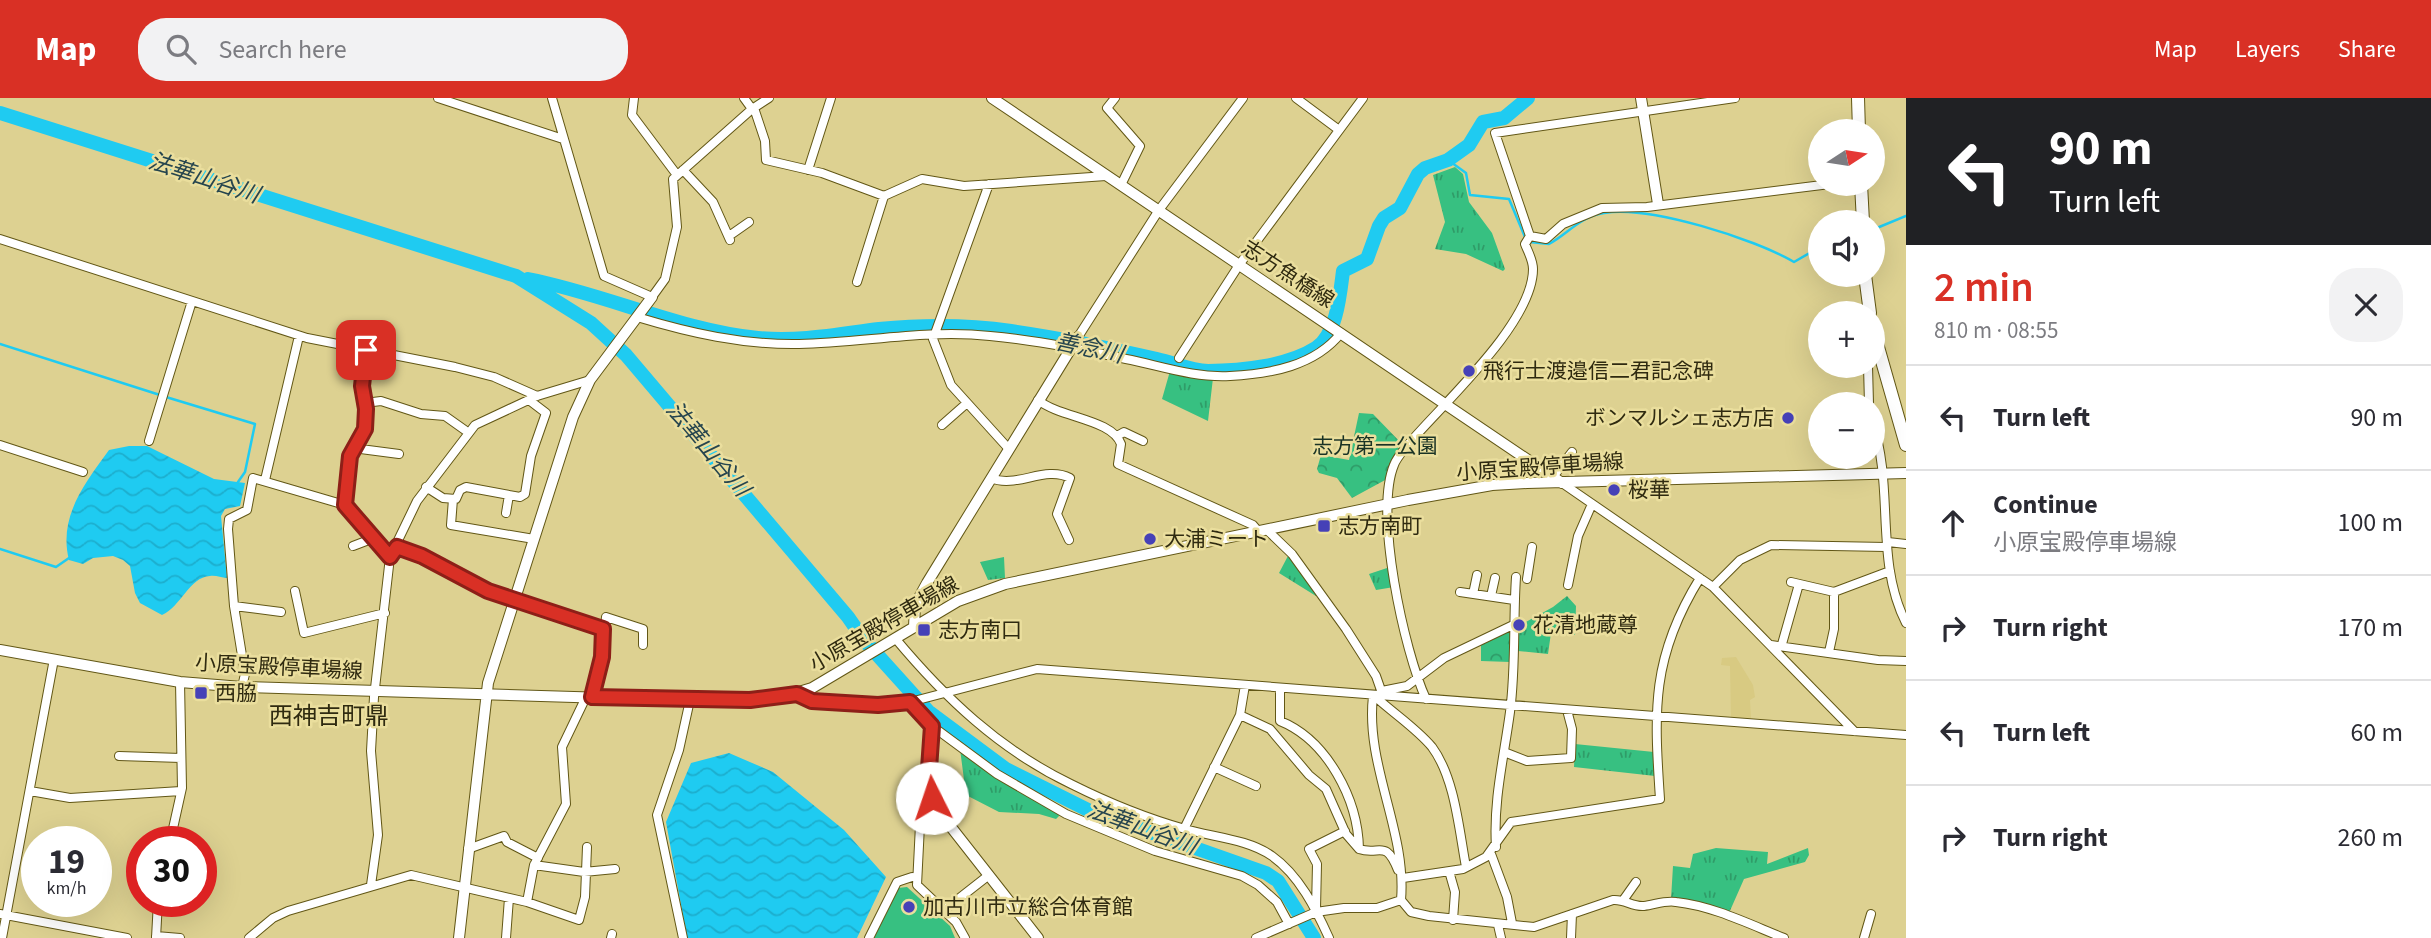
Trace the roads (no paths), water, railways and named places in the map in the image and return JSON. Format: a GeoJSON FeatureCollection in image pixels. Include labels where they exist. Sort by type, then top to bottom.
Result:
{"type":"FeatureCollection","features":[{"type":"Feature","properties":{"kind":"main road","name":"志方魚橋線"},"geometry":{"type":"LineString","coordinates":[[992,98],[1339,331],[1443,405],[1558,480]]}},
{"type":"Feature","properties":{"kind":"main road"},"geometry":{"type":"LineString","coordinates":[[1641,98],[1658,204]]}},
{"type":"Feature","properties":{"kind":"main road"},"geometry":{"type":"LineString","coordinates":[[1858,98],[1859,119]]}},
{"type":"Feature","properties":{"kind":"main road"},"geometry":{"type":"LineString","coordinates":[[459,938],[487,693],[573,417],[590,380],[650,300]]}},
{"type":"Feature","properties":{"kind":"main road"},"geometry":{"type":"LineString","coordinates":[[914,627],[915,605],[1008,448],[1078,337]]}},
{"type":"Feature","properties":{"kind":"main road"},"geometry":{"type":"LineString","coordinates":[[1885,371],[1906,444]]}},
{"type":"Feature","properties":{"kind":"main road","name":"小原宝殿停車場線"},"geometry":{"type":"LineString","coordinates":[[0,650],[180,682],[242,687],[750,700],[797,694],[958,601],[1005,584],[1388,504],[1492,485],[1558,480],[1906,473]]}},
{"type":"Feature","properties":{"kind":"main road"},"geometry":{"type":"LineString","coordinates":[[932,798],[1038,938]]}},
{"type":"Feature","properties":{"kind":"street"},"geometry":{"type":"LineString","coordinates":[[438,98],[563,139]]}},
{"type":"Feature","properties":{"kind":"street"},"geometry":{"type":"LineString","coordinates":[[552,98],[604,276],[650,300],[665,279],[674,239],[677,218],[671,184],[680,173],[769,98]]}},
{"type":"Feature","properties":{"kind":"street"},"geometry":{"type":"LineString","coordinates":[[634,98],[632,115],[680,173],[713,202],[729,238],[749,222]]}},
{"type":"Feature","properties":{"kind":"street"},"geometry":{"type":"LineString","coordinates":[[744,98],[753,109],[765,141],[766,160],[808,170],[884,196],[922,179],[956,185],[1106,176]]}},
{"type":"Feature","properties":{"kind":"street"},"geometry":{"type":"LineString","coordinates":[[808,170],[831,98]]}},
{"type":"Feature","properties":{"kind":"street"},"geometry":{"type":"LineString","coordinates":[[1115,98],[1107,108],[1140,146],[1121,186]]}},
{"type":"Feature","properties":{"kind":"street"},"geometry":{"type":"LineString","coordinates":[[1078,337],[1159,210],[1243,98]]}},
{"type":"Feature","properties":{"kind":"street"},"geometry":{"type":"LineString","coordinates":[[1296,98],[1339,130]]}},
{"type":"Feature","properties":{"kind":"street"},"geometry":{"type":"LineString","coordinates":[[1179,358],[1239,265],[1363,98]]}},
{"type":"Feature","properties":{"kind":"street"},"geometry":{"type":"LineString","coordinates":[[1530,236],[1495,133],[1735,98]]}},
{"type":"Feature","properties":{"kind":"street"},"geometry":{"type":"LineString","coordinates":[[989,184],[969,233],[933,339],[951,385],[1008,448]]}},
{"type":"Feature","properties":{"kind":"street"},"geometry":{"type":"LineString","coordinates":[[1530,236],[1546,239],[1563,224],[1602,208],[1647,207],[1808,187]]}},
{"type":"Feature","properties":{"kind":"street"},"geometry":{"type":"LineString","coordinates":[[857,282],[884,196]]}},
{"type":"Feature","properties":{"kind":"street"},"geometry":{"type":"LineString","coordinates":[[1426,699],[1404,634],[1390,556],[1388,504],[1394,464],[1503,338],[1524,302],[1533,272],[1525,244],[1530,236]]}},
{"type":"Feature","properties":{"kind":"street"},"geometry":{"type":"LineString","coordinates":[[0,239],[299,336],[494,377],[533,398],[546,413],[531,456],[524,494],[509,495],[466,487],[453,499],[451,524],[534,539]]}},
{"type":"Feature","properties":{"kind":"street"},"geometry":{"type":"LineString","coordinates":[[149,442],[192,301]]}},
{"type":"Feature","properties":{"kind":"street"},"geometry":{"type":"LineString","coordinates":[[638,316],[751,343],[821,343],[935,334],[1002,337],[1197,376],[1233,376],[1297,364],[1326,349],[1339,331]]}},
{"type":"Feature","properties":{"kind":"street"},"geometry":{"type":"LineString","coordinates":[[265,480],[299,336]]}},
{"type":"Feature","properties":{"kind":"street"},"geometry":{"type":"LineString","coordinates":[[345,505],[353,447],[365,429],[362,386],[366,350]]}},
{"type":"Feature","properties":{"kind":"street"},"geometry":{"type":"LineString","coordinates":[[371,885],[378,835],[371,751],[390,557],[426,487],[483,419],[533,398],[590,380]]}},
{"type":"Feature","properties":{"kind":"street"},"geometry":{"type":"LineString","coordinates":[[1038,400],[1058,412],[1111,429],[1122,444],[1118,464],[1253,525],[1292,554],[1346,629],[1379,695],[1379,700],[1428,743],[1436,754],[1456,816],[1465,867]]}},
{"type":"Feature","properties":{"kind":"street"},"geometry":{"type":"LineString","coordinates":[[365,404],[381,401],[421,414],[445,416],[469,433]]}},
{"type":"Feature","properties":{"kind":"street"},"geometry":{"type":"LineString","coordinates":[[942,425],[967,403]]}},
{"type":"Feature","properties":{"kind":"street"},"geometry":{"type":"LineString","coordinates":[[1117,436],[1124,432],[1143,440]]}},
{"type":"Feature","properties":{"kind":"street"},"geometry":{"type":"LineString","coordinates":[[0,445],[83,472]]}},
{"type":"Feature","properties":{"kind":"street"},"geometry":{"type":"LineString","coordinates":[[353,447],[398,454]]}},
{"type":"Feature","properties":{"kind":"street"},"geometry":{"type":"LineString","coordinates":[[1572,452],[1558,480],[1713,587],[1854,731]]}},
{"type":"Feature","properties":{"kind":"street"},"geometry":{"type":"LineString","coordinates":[[1884,469],[1890,571],[1895,597],[1906,623]]}},
{"type":"Feature","properties":{"kind":"street"},"geometry":{"type":"LineString","coordinates":[[991,478],[1000,482],[1056,473],[1070,478],[1057,514],[1069,540]]}},
{"type":"Feature","properties":{"kind":"street"},"geometry":{"type":"LineString","coordinates":[[242,687],[244,666],[234,606],[229,519],[247,510],[253,478],[345,505],[390,557]]}},
{"type":"Feature","properties":{"kind":"street"},"geometry":{"type":"LineString","coordinates":[[426,487],[443,498],[453,499]]}},
{"type":"Feature","properties":{"kind":"street"},"geometry":{"type":"LineString","coordinates":[[506,513],[509,495]]}},
{"type":"Feature","properties":{"kind":"street"},"geometry":{"type":"LineString","coordinates":[[1568,585],[1578,536],[1592,504]]}},
{"type":"Feature","properties":{"kind":"street"},"geometry":{"type":"LineString","coordinates":[[354,546],[374,538]]}},
{"type":"Feature","properties":{"kind":"street"},"geometry":{"type":"LineString","coordinates":[[1713,587],[1740,560],[1771,545],[1906,544]]}},
{"type":"Feature","properties":{"kind":"street"},"geometry":{"type":"LineString","coordinates":[[397,547],[515,600],[603,629]]}},
{"type":"Feature","properties":{"kind":"street"},"geometry":{"type":"LineString","coordinates":[[1527,579],[1532,547]]}},
{"type":"Feature","properties":{"kind":"street"},"geometry":{"type":"LineString","coordinates":[[1782,644],[1792,610],[1795,583],[1834,592],[1890,571]]}},
{"type":"Feature","properties":{"kind":"street"},"geometry":{"type":"LineString","coordinates":[[1473,594],[1477,575]]}},
{"type":"Feature","properties":{"kind":"street"},"geometry":{"type":"LineString","coordinates":[[1512,923],[1493,850],[1496,802],[1516,645],[1513,625],[1516,577]]}},
{"type":"Feature","properties":{"kind":"street"},"geometry":{"type":"LineString","coordinates":[[1490,596],[1494,578]]}},
{"type":"Feature","properties":{"kind":"street"},"geometry":{"type":"LineString","coordinates":[[1403,876],[1449,872],[1465,867],[1493,850],[1511,822],[1660,799],[1655,716],[1658,676],[1666,648],[1700,578]]}},
{"type":"Feature","properties":{"kind":"street"},"geometry":{"type":"LineString","coordinates":[[295,591],[304,633],[385,613]]}},
{"type":"Feature","properties":{"kind":"street"},"geometry":{"type":"LineString","coordinates":[[1460,592],[1514,600]]}},
{"type":"Feature","properties":{"kind":"street"},"geometry":{"type":"LineString","coordinates":[[1829,652],[1834,629],[1834,592]]}},
{"type":"Feature","properties":{"kind":"street"},"geometry":{"type":"LineString","coordinates":[[234,606],[281,612]]}},
{"type":"Feature","properties":{"kind":"street"},"geometry":{"type":"LineString","coordinates":[[1782,607],[1792,610]]}},
{"type":"Feature","properties":{"kind":"street"},"geometry":{"type":"LineString","coordinates":[[527,902],[536,861],[566,804],[562,747],[589,697],[602,657],[606,617],[643,629],[643,645]]}},
{"type":"Feature","properties":{"kind":"street"},"geometry":{"type":"LineString","coordinates":[[1379,695],[1407,686],[1444,658],[1513,625]]}},
{"type":"Feature","properties":{"kind":"street"},"geometry":{"type":"LineString","coordinates":[[893,640],[941,692],[995,737],[1059,778],[1135,812],[1270,855],[1291,873],[1311,914],[1329,938]]}},
{"type":"Feature","properties":{"kind":"street"},"geometry":{"type":"LineString","coordinates":[[1771,645],[1782,644],[1906,661]]}},
{"type":"Feature","properties":{"kind":"street"},"geometry":{"type":"LineString","coordinates":[[2,938],[3,915],[30,791],[54,659]]}},
{"type":"Feature","properties":{"kind":"street"},"geometry":{"type":"LineString","coordinates":[[797,694],[812,701],[878,705],[910,702],[1037,669],[1906,735]]}},
{"type":"Feature","properties":{"kind":"street"},"geometry":{"type":"LineString","coordinates":[[173,826],[181,791],[180,682]]}},
{"type":"Feature","properties":{"kind":"street"},"geometry":{"type":"LineString","coordinates":[[1184,829],[1240,715],[1245,685]]}},
{"type":"Feature","properties":{"kind":"street"},"geometry":{"type":"LineString","coordinates":[[1280,688],[1280,721],[1306,734],[1337,775],[1354,816],[1359,849]]}},
{"type":"Feature","properties":{"kind":"street"},"geometry":{"type":"LineString","coordinates":[[1379,695],[1376,751],[1403,876],[1401,900],[1411,912],[1498,925],[1512,923],[1540,926],[1624,899],[1636,882]]}},
{"type":"Feature","properties":{"kind":"street"},"geometry":{"type":"LineString","coordinates":[[683,938],[657,815],[679,750],[690,699]]}},
{"type":"Feature","properties":{"kind":"street"},"geometry":{"type":"LineString","coordinates":[[910,702],[932,726],[987,767],[1066,814],[1165,854],[1242,876],[1258,885],[1277,902],[1289,924]]}},
{"type":"Feature","properties":{"kind":"street"},"geometry":{"type":"LineString","coordinates":[[1503,752],[1527,761],[1571,758],[1573,729],[1567,710]]}},
{"type":"Feature","properties":{"kind":"street"},"geometry":{"type":"LineString","coordinates":[[1240,715],[1270,729],[1289,748],[1309,775],[1326,789],[1345,831],[1359,849]]}},
{"type":"Feature","properties":{"kind":"street"},"geometry":{"type":"LineString","coordinates":[[932,726],[928,783],[932,798],[919,825],[917,885],[956,922],[965,938]]}},
{"type":"Feature","properties":{"kind":"street"},"geometry":{"type":"LineString","coordinates":[[119,756],[181,758]]}},
{"type":"Feature","properties":{"kind":"street"},"geometry":{"type":"LineString","coordinates":[[1214,767],[1256,786]]}},
{"type":"Feature","properties":{"kind":"street"},"geometry":{"type":"LineString","coordinates":[[30,791],[70,798],[181,791]]}},
{"type":"Feature","properties":{"kind":"street"},"geometry":{"type":"LineString","coordinates":[[1311,914],[1317,864],[1309,849],[1345,831]]}},
{"type":"Feature","properties":{"kind":"street"},"geometry":{"type":"LineString","coordinates":[[468,849],[504,836],[507,842],[536,861],[587,872],[615,869]]}},
{"type":"Feature","properties":{"kind":"street"},"geometry":{"type":"LineString","coordinates":[[249,938],[272,918],[288,911],[411,875],[527,902],[579,920],[586,897],[587,847]]}},
{"type":"Feature","properties":{"kind":"street"},"geometry":{"type":"LineString","coordinates":[[1359,849],[1380,848],[1389,851],[1403,876]]}},
{"type":"Feature","properties":{"kind":"street"},"geometry":{"type":"LineString","coordinates":[[1449,872],[1455,892],[1453,920]]}},
{"type":"Feature","properties":{"kind":"street"},"geometry":{"type":"LineString","coordinates":[[943,911],[989,876]]}},
{"type":"Feature","properties":{"kind":"street"},"geometry":{"type":"LineString","coordinates":[[869,938],[897,882],[912,877]]}},
{"type":"Feature","properties":{"kind":"street"},"geometry":{"type":"LineString","coordinates":[[506,938],[509,898]]}},
{"type":"Feature","properties":{"kind":"street"},"geometry":{"type":"LineString","coordinates":[[1624,899],[1634,905],[1673,901],[1696,906],[1784,938]]}},
{"type":"Feature","properties":{"kind":"street"},"geometry":{"type":"LineString","coordinates":[[1256,938],[1311,914],[1344,908],[1377,908],[1401,900]]}},
{"type":"Feature","properties":{"kind":"street"},"geometry":{"type":"LineString","coordinates":[[1864,938],[1871,914]]}},
{"type":"Feature","properties":{"kind":"street"},"geometry":{"type":"LineString","coordinates":[[3,915],[127,938]]}},
{"type":"Feature","properties":{"kind":"street"},"geometry":{"type":"LineString","coordinates":[[1571,938],[1572,915]]}},
{"type":"Feature","properties":{"kind":"street"},"geometry":{"type":"LineString","coordinates":[[157,917],[156,937],[180,938]]}},
{"type":"Feature","properties":{"kind":"street"},"geometry":{"type":"LineString","coordinates":[[1498,925],[1501,938]]}},
{"type":"Feature","properties":{"kind":"water"},"geometry":{"type":"Polygon","coordinates":[[[147,446],[214,479],[245,483],[240,506],[225,509],[221,516],[227,578],[212,576],[196,581],[175,606],[162,615],[140,603],[135,593],[130,566],[123,560],[113,556],[93,558],[83,564],[69,560],[67,529],[76,501],[109,450],[147,446]]]}},
{"type":"Feature","properties":{"kind":"water"},"geometry":{"type":"Polygon","coordinates":[[[729,753],[773,772],[844,830],[886,877],[857,938],[687,938],[666,822],[691,763],[729,753]]]}},
{"type":"Feature","properties":{"kind":"waterway","name":"善念川"},"geometry":{"type":"LineString","coordinates":[[528,279],[586,293],[700,328],[758,338],[804,338],[879,329],[945,326],[1029,334],[1208,371],[1264,366],[1305,354],[1323,342],[1333,324],[1343,271],[1367,259],[1379,226],[1384,218],[1400,208],[1418,174],[1425,168],[1448,160],[1469,145],[1483,122],[1504,118],[1528,98]]}},
{"type":"Feature","properties":{"kind":"waterway","name":"法華山谷川"},"geometry":{"type":"LineString","coordinates":[[0,113],[516,276],[591,323],[626,355],[848,617],[864,640],[928,711],[1006,769],[1090,811],[1266,873],[1278,881],[1314,938]]}},
{"type":"Feature","properties":{"kind":"waterway"},"geometry":{"type":"LineString","coordinates":[[1448,160],[1466,173],[1470,195],[1509,199],[1525,237]]}},
{"type":"Feature","properties":{"kind":"waterway"},"geometry":{"type":"LineString","coordinates":[[1530,242],[1549,244],[1588,218],[1604,213],[1623,212],[1674,219],[1729,234],[1794,262],[1808,254]]}},
{"type":"Feature","properties":{"kind":"waterway"},"geometry":{"type":"LineString","coordinates":[[1885,225],[1906,216]]}},
{"type":"Feature","properties":{"kind":"waterway"},"geometry":{"type":"LineString","coordinates":[[0,344],[160,395]]}},
{"type":"Feature","properties":{"kind":"waterway"},"geometry":{"type":"LineString","coordinates":[[166,397],[255,424],[245,472],[238,482]]}},
{"type":"Feature","properties":{"kind":"waterway"},"geometry":{"type":"LineString","coordinates":[[0,549],[56,567],[69,558]]}},
{"type":"Feature","properties":{"kind":"place","name":"飛行士渡邉信二君記念碑"},"geometry":{"type":"Point","coordinates":[1469,371]}},
{"type":"Feature","properties":{"kind":"place","name":"ボンマルシェ志方店"},"geometry":{"type":"Point","coordinates":[1788,418]}},
{"type":"Feature","properties":{"kind":"place","name":"桜華"},"geometry":{"type":"Point","coordinates":[1614,490]}},
{"type":"Feature","properties":{"kind":"place","name":"志方南町"},"geometry":{"type":"Point","coordinates":[1324,526]}},
{"type":"Feature","properties":{"kind":"place","name":"大浦ミート"},"geometry":{"type":"Point","coordinates":[1150,539]}},
{"type":"Feature","properties":{"kind":"place","name":"花清地蔵尊"},"geometry":{"type":"Point","coordinates":[1519,625]}},
{"type":"Feature","properties":{"kind":"place","name":"志方南口"},"geometry":{"type":"Point","coordinates":[924,630]}},
{"type":"Feature","properties":{"kind":"place","name":"西脇"},"geometry":{"type":"Point","coordinates":[201,693]}},
{"type":"Feature","properties":{"kind":"place","name":"加古川市立総合体育館"},"geometry":{"type":"Point","coordinates":[909,907]}},
{"type":"Feature","properties":{"kind":"district","name":"西神吉町鼎"},"geometry":{"type":"Point","coordinates":[329,716]}},
{"type":"Feature","properties":{"kind":"park label","name":"志方第一公園"},"geometry":{"type":"Point","coordinates":[1375,446]}}]}
